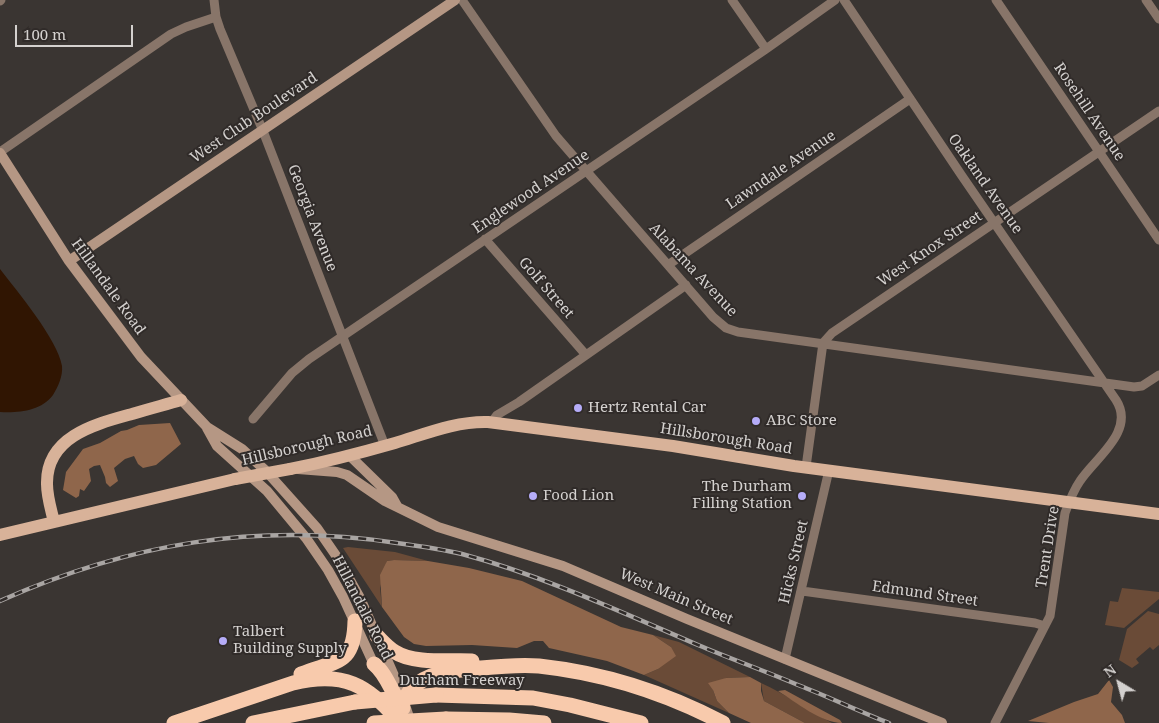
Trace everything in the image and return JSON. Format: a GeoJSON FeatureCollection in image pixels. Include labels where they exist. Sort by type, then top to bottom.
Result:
{"type":"FeatureCollection","features":[{"type":"Feature","properties":{"kind":"highway"},"geometry":{"type":"LineString","coordinates":[[255,696],[275,684],[340,660],[348,654],[355,638],[355,621]]}},
{"type":"Feature","properties":{"kind":"highway"},"geometry":{"type":"LineString","coordinates":[[377,636],[394,652],[412,658],[498,662],[516,666]]}},
{"type":"Feature","properties":{"kind":"highway"},"geometry":{"type":"LineString","coordinates":[[374,664],[382,670],[401,714]]}},
{"type":"Feature","properties":{"kind":"highway"},"geometry":{"type":"LineString","coordinates":[[401,714],[412,687],[426,677],[445,672],[539,666],[630,685],[679,702],[723,723]]}},
{"type":"Feature","properties":{"kind":"highway"},"geometry":{"type":"LineString","coordinates":[[174,723],[312,678],[340,679],[352,683],[401,714]]}},
{"type":"Feature","properties":{"kind":"highway","name":"Durham Freeway"},"geometry":{"type":"LineString","coordinates":[[253,723],[355,702],[436,696],[533,698],[570,705],[641,723]]}},
{"type":"Feature","properties":{"kind":"highway"},"geometry":{"type":"LineString","coordinates":[[374,723],[446,719],[509,720],[544,723]]}},
{"type":"Feature","properties":{"kind":"main road","name":"West Club Boulevard"},"geometry":{"type":"LineString","coordinates":[[69,260],[455,0]]}},
{"type":"Feature","properties":{"kind":"main road","name":"Hillandale Road"},"geometry":{"type":"LineString","coordinates":[[0,152],[69,260],[130,343],[207,427],[242,449],[266,471],[317,528],[351,581],[377,636],[401,714]]}},
{"type":"Feature","properties":{"kind":"main road"},"geometry":{"type":"LineString","coordinates":[[54,522],[48,498],[47,477],[51,463],[64,443],[91,426],[181,400]]}},
{"type":"Feature","properties":{"kind":"main road","name":"Hillsborough Road"},"geometry":{"type":"LineString","coordinates":[[0,536],[235,479],[290,469],[349,455],[461,424],[475,422],[673,446],[806,467],[1159,514]]}},
{"type":"Feature","properties":{"kind":"main road","name":"Hillandale Road"},"geometry":{"type":"LineString","coordinates":[[207,427],[217,446],[267,491],[306,538],[328,570],[355,621],[374,664]]}},
{"type":"Feature","properties":{"kind":"main road","name":"West Main Street"},"geometry":{"type":"LineString","coordinates":[[349,455],[392,497],[397,506]]}},
{"type":"Feature","properties":{"kind":"main road","name":"West Main Street"},"geometry":{"type":"LineString","coordinates":[[290,469],[337,472],[347,476],[385,501],[438,527],[572,569],[687,619],[942,723]]}},
{"type":"Feature","properties":{"kind":"street","name":"Georgia Avenue"},"geometry":{"type":"LineString","coordinates":[[214,0],[216,17],[344,336],[385,446]]}},
{"type":"Feature","properties":{"kind":"street","name":"Alabama Avenue"},"geometry":{"type":"LineString","coordinates":[[462,0],[556,136],[713,317],[732,331],[1138,387],[1159,375]]}},
{"type":"Feature","properties":{"kind":"street"},"geometry":{"type":"LineString","coordinates":[[732,0],[766,49]]}},
{"type":"Feature","properties":{"kind":"street","name":"Englewood Avenue"},"geometry":{"type":"LineString","coordinates":[[253,420],[292,373],[836,0]]}},
{"type":"Feature","properties":{"kind":"street","name":"Oakland Avenue"},"geometry":{"type":"LineString","coordinates":[[844,0],[1103,383]]}},
{"type":"Feature","properties":{"kind":"street","name":"Rosehill Avenue"},"geometry":{"type":"LineString","coordinates":[[996,0],[1159,240]]}},
{"type":"Feature","properties":{"kind":"street"},"geometry":{"type":"LineString","coordinates":[[1146,0],[1159,19]]}},
{"type":"Feature","properties":{"kind":"street"},"geometry":{"type":"LineString","coordinates":[[0,152],[172,34],[186,26],[216,17]]}},
{"type":"Feature","properties":{"kind":"street","name":"Lawndale Avenue"},"geometry":{"type":"LineString","coordinates":[[668,264],[910,98]]}},
{"type":"Feature","properties":{"kind":"street","name":"West Knox Street"},"geometry":{"type":"LineString","coordinates":[[823,343],[832,333],[1159,111]]}},
{"type":"Feature","properties":{"kind":"street","name":"Golf Street"},"geometry":{"type":"LineString","coordinates":[[485,239],[586,355]]}},
{"type":"Feature","properties":{"kind":"street"},"geometry":{"type":"LineString","coordinates":[[494,423],[519,402],[686,285]]}},
{"type":"Feature","properties":{"kind":"street"},"geometry":{"type":"LineString","coordinates":[[806,467],[823,343]]}},
{"type":"Feature","properties":{"kind":"street","name":"Trent Drive"},"geometry":{"type":"LineString","coordinates":[[995,723],[1050,616],[1065,513],[1069,502],[1081,480],[1109,447],[1118,429],[1120,408],[1103,383]]}},
{"type":"Feature","properties":{"kind":"street","name":"Hicks Street"},"geometry":{"type":"LineString","coordinates":[[785,659],[829,470]]}},
{"type":"Feature","properties":{"kind":"street","name":"Edmund Street"},"geometry":{"type":"LineString","coordinates":[[802,591],[1035,623],[1045,626]]}},
{"type":"Feature","properties":{"kind":"shaded area"},"geometry":{"type":"Polygon","coordinates":[[[0,269],[45,330],[59,355],[62,366],[60,381],[53,395],[42,405],[29,410],[0,412],[0,269]]]}},
{"type":"Feature","properties":{"kind":"shaded area"},"geometry":{"type":"Polygon","coordinates":[[[170,423],[181,444],[156,465],[143,468],[138,464],[134,456],[125,459],[114,468],[118,481],[110,487],[106,483],[100,465],[94,466],[89,469],[91,481],[84,491],[80,489],[79,496],[76,498],[63,490],[66,472],[83,449],[100,443],[121,431],[139,425],[170,423]]]}},
{"type":"Feature","properties":{"kind":"shaded area"},"geometry":{"type":"Polygon","coordinates":[[[343,548],[395,552],[428,561],[387,561],[380,588],[382,607],[343,548]]]}},
{"type":"Feature","properties":{"kind":"shaded area"},"geometry":{"type":"Polygon","coordinates":[[[387,561],[428,561],[469,568],[522,581],[621,627],[653,635],[671,647],[676,656],[658,669],[644,675],[607,661],[549,648],[543,641],[534,641],[517,648],[472,645],[426,646],[414,644],[404,637],[382,607],[380,575],[387,561]]]}},
{"type":"Feature","properties":{"kind":"shaded area"},"geometry":{"type":"Polygon","coordinates":[[[1122,588],[1159,592],[1159,599],[1124,628],[1105,625],[1110,601],[1118,602],[1122,588]]]}},
{"type":"Feature","properties":{"kind":"shaded area"},"geometry":{"type":"Polygon","coordinates":[[[1148,611],[1159,614],[1159,645],[1153,650],[1150,647],[1136,659],[1139,663],[1132,668],[1119,660],[1127,629],[1148,611]]]}},
{"type":"Feature","properties":{"kind":"shaded area"},"geometry":{"type":"Polygon","coordinates":[[[653,635],[679,642],[750,677],[726,678],[713,690],[717,701],[729,713],[644,675],[658,669],[671,647],[653,635]]]}},
{"type":"Feature","properties":{"kind":"shaded area"},"geometry":{"type":"Polygon","coordinates":[[[750,677],[761,683],[764,701],[805,723],[751,723],[729,713],[717,701],[708,683],[726,678],[750,677]]]}},
{"type":"Feature","properties":{"kind":"shaded area"},"geometry":{"type":"Polygon","coordinates":[[[1109,680],[1113,687],[1111,702],[1122,715],[1125,723],[1049,723],[1028,721],[1098,694],[1109,680]]]}},
{"type":"Feature","properties":{"kind":"shaded area"},"geometry":{"type":"Polygon","coordinates":[[[761,683],[832,723],[805,723],[764,701],[761,683]]]}},
{"type":"Feature","properties":{"kind":"shaded area"},"geometry":{"type":"Polygon","coordinates":[[[785,690],[840,720],[842,723],[817,716],[778,691],[785,690]]]}},
{"type":"Feature","properties":{"kind":"railway"},"geometry":{"type":"LineString","coordinates":[[0,601],[49,581],[97,565],[194,542],[294,535],[345,537],[405,544],[462,554],[523,573],[889,723]]}},
{"type":"Feature","properties":{"kind":"place","name":"Hertz Rental Car"},"geometry":{"type":"Point","coordinates":[578,408]}},
{"type":"Feature","properties":{"kind":"place","name":"ABC Store"},"geometry":{"type":"Point","coordinates":[756,421]}},
{"type":"Feature","properties":{"kind":"place","name":"Food Lion"},"geometry":{"type":"Point","coordinates":[533,496]}},
{"type":"Feature","properties":{"kind":"place","name":"The Durham Filling Station"},"geometry":{"type":"Point","coordinates":[802,496]}},
{"type":"Feature","properties":{"kind":"place","name":"Talbert Building Supply"},"geometry":{"type":"Point","coordinates":[223,641]}}]}
